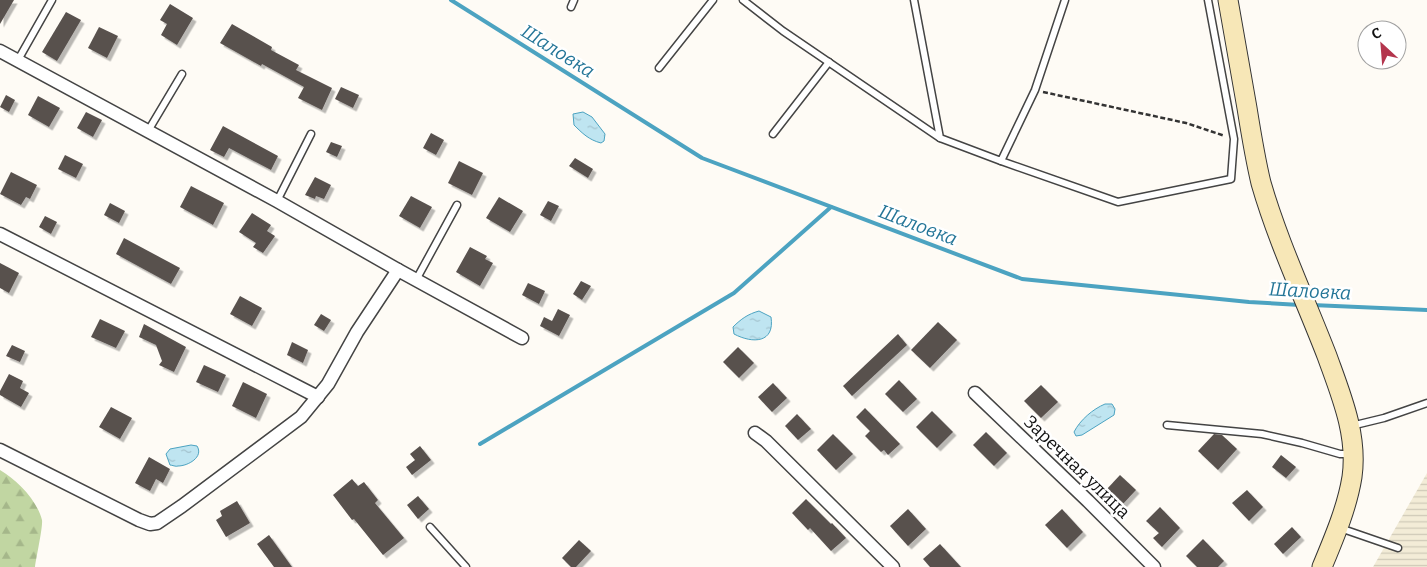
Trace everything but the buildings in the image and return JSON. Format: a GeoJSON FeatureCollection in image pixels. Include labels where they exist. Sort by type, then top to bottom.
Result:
{"type":"FeatureCollection","features":[{"type":"Feature","properties":{"kind":"street"},"geometry":{"type":"LineString","coordinates":[[1228,0],[1243,138],[1344,402],[1350,426],[1352,476],[1347,500],[1322,567]]}},
{"type":"Feature","properties":{"kind":"street"},"geometry":{"type":"LineString","coordinates":[[0,51],[277,201],[522,338]]}},
{"type":"Feature","properties":{"kind":"street"},"geometry":{"type":"LineString","coordinates":[[0,234],[318,397]]}},
{"type":"Feature","properties":{"kind":"street"},"geometry":{"type":"LineString","coordinates":[[0,450],[139,520],[150,524],[157,523],[301,417],[328,384],[357,332],[398,270]]}},
{"type":"Feature","properties":{"kind":"street","name":"Заречная улица"},"geometry":{"type":"LineString","coordinates":[[975,392],[1154,567]]}},
{"type":"Feature","properties":{"kind":"street"},"geometry":{"type":"LineString","coordinates":[[755,434],[766,441],[893,567]]}},
{"type":"Feature","properties":{"kind":"lane"},"geometry":{"type":"LineString","coordinates":[[18,60],[52,0]]}},
{"type":"Feature","properties":{"kind":"lane"},"geometry":{"type":"LineString","coordinates":[[571,7],[574,0]]}},
{"type":"Feature","properties":{"kind":"lane"},"geometry":{"type":"LineString","coordinates":[[659,68],[713,0]]}},
{"type":"Feature","properties":{"kind":"lane"},"geometry":{"type":"LineString","coordinates":[[743,0],[783,31],[940,138],[1118,202],[1231,179],[1243,138],[1208,0]]}},
{"type":"Feature","properties":{"kind":"lane"},"geometry":{"type":"LineString","coordinates":[[914,0],[940,138]]}},
{"type":"Feature","properties":{"kind":"lane"},"geometry":{"type":"LineString","coordinates":[[1001,161],[1035,90],[1065,0]]}},
{"type":"Feature","properties":{"kind":"lane"},"geometry":{"type":"LineString","coordinates":[[773,134],[829,62]]}},
{"type":"Feature","properties":{"kind":"lane"},"geometry":{"type":"LineString","coordinates":[[148,131],[182,74]]}},
{"type":"Feature","properties":{"kind":"lane"},"geometry":{"type":"LineString","coordinates":[[277,201],[311,134]]}},
{"type":"Feature","properties":{"kind":"lane"},"geometry":{"type":"LineString","coordinates":[[416,280],[457,205]]}},
{"type":"Feature","properties":{"kind":"lane"},"geometry":{"type":"LineString","coordinates":[[1350,426],[1384,418],[1427,403]]}},
{"type":"Feature","properties":{"kind":"lane"},"geometry":{"type":"LineString","coordinates":[[1167,425],[1262,434],[1340,454],[1352,454]]}},
{"type":"Feature","properties":{"kind":"lane"},"geometry":{"type":"LineString","coordinates":[[430,527],[466,567]]}},
{"type":"Feature","properties":{"kind":"lane"},"geometry":{"type":"LineString","coordinates":[[1338,527],[1398,548]]}},
{"type":"Feature","properties":{"kind":"path"},"geometry":{"type":"LineString","coordinates":[[1035,90],[1186,123],[1243,138]]}},
{"type":"Feature","properties":{"kind":"shaded area"},"geometry":{"type":"Polygon","coordinates":[[[1427,473],[1427,567],[1373,567],[1427,473]]]}},
{"type":"Feature","properties":{"kind":"green space"},"geometry":{"type":"Polygon","coordinates":[[[0,470],[26,491],[36,505],[42,520],[35,567],[0,567],[0,470]]]}},
{"type":"Feature","properties":{"kind":"water"},"geometry":{"type":"Polygon","coordinates":[[[583,112],[592,117],[605,134],[604,141],[601,143],[589,138],[574,125],[573,114],[583,112]]]}},
{"type":"Feature","properties":{"kind":"water"},"geometry":{"type":"Polygon","coordinates":[[[759,311],[771,317],[770,332],[766,336],[755,340],[734,334],[733,327],[736,324],[748,315],[759,311]]]}},
{"type":"Feature","properties":{"kind":"water"},"geometry":{"type":"Polygon","coordinates":[[[1105,404],[1112,404],[1115,409],[1114,415],[1082,435],[1076,436],[1074,432],[1083,419],[1105,404]]]}},
{"type":"Feature","properties":{"kind":"water"},"geometry":{"type":"Polygon","coordinates":[[[191,445],[197,446],[199,450],[194,460],[182,466],[170,465],[166,454],[170,449],[191,445]]]}},
{"type":"Feature","properties":{"kind":"waterway","name":"Шаловка"},"geometry":{"type":"LineString","coordinates":[[451,0],[702,158],[1022,279],[1249,302],[1300,305]]}},
{"type":"Feature","properties":{"kind":"waterway"},"geometry":{"type":"LineString","coordinates":[[480,444],[734,293],[831,207]]}},
{"type":"Feature","properties":{"kind":"waterway","name":"Шаловка"},"geometry":{"type":"LineString","coordinates":[[1312,305],[1427,310]]}}]}
